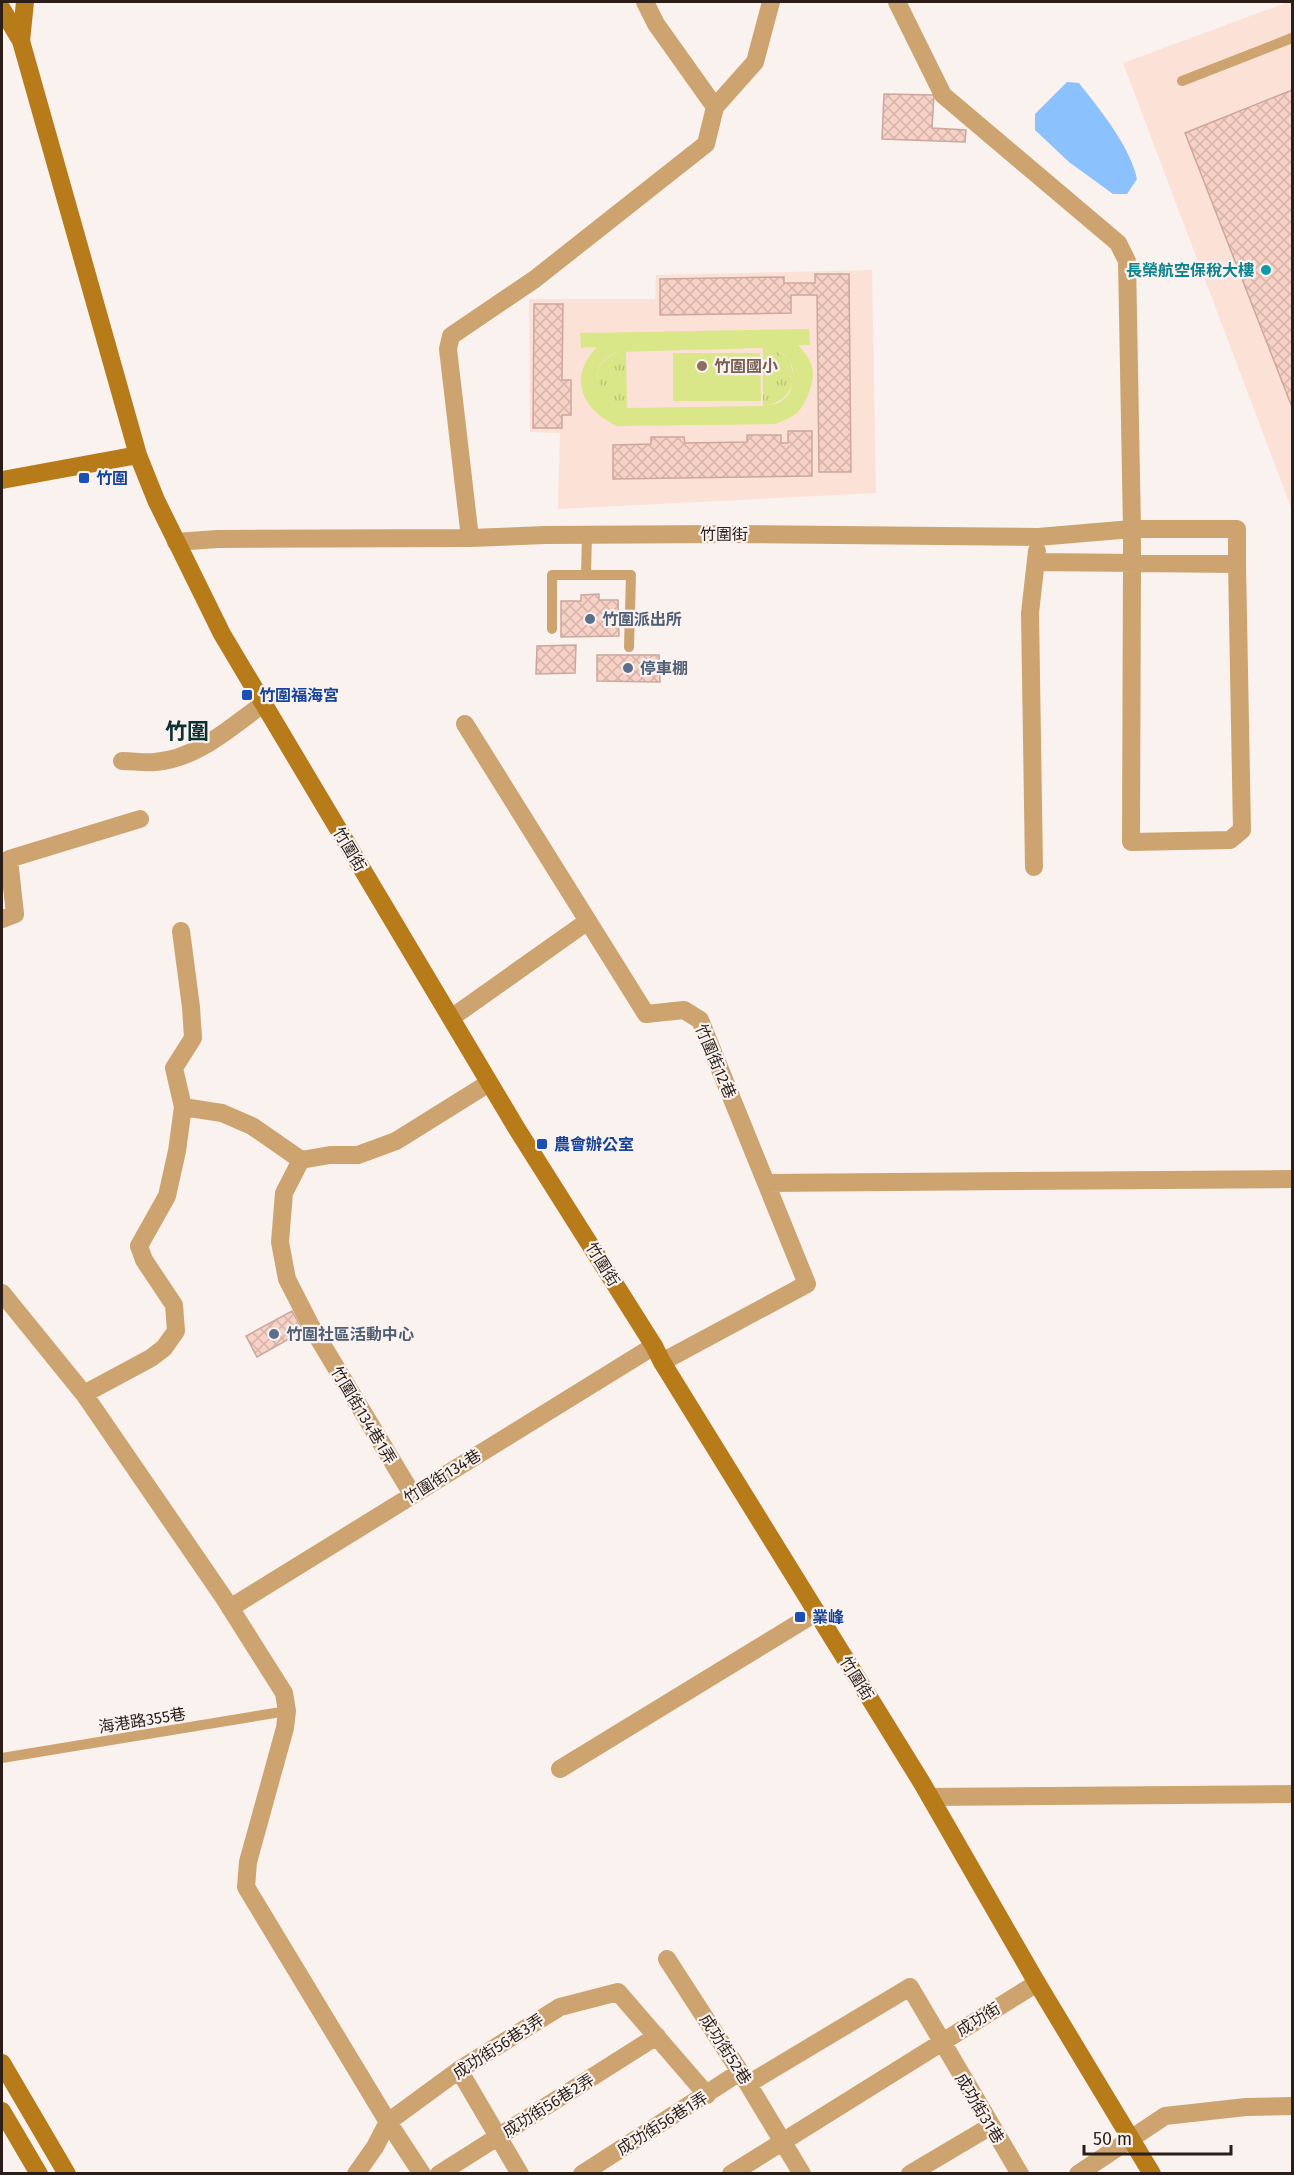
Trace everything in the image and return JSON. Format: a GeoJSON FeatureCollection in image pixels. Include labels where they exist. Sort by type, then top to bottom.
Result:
{"type":"FeatureCollection","features":[{"type":"Feature","properties":{"kind":"street"},"geometry":{"type":"LineString","coordinates":[[21,41],[25,2]]}},
{"type":"Feature","properties":{"kind":"street"},"geometry":{"type":"LineString","coordinates":[[645,2],[656,24],[715,107]]}},
{"type":"Feature","properties":{"kind":"street"},"geometry":{"type":"LineString","coordinates":[[470,538],[448,349],[451,336],[535,279],[706,144],[715,107],[755,62],[771,2]]}},
{"type":"Feature","properties":{"kind":"street"},"geometry":{"type":"LineString","coordinates":[[897,2],[943,95],[1118,243],[1127,261],[1132,530],[1132,563],[1131,842],[1230,840],[1242,830],[1237,564],[1132,563],[1036,561]]}},
{"type":"Feature","properties":{"kind":"street"},"geometry":{"type":"LineString","coordinates":[[2,9],[21,41]]}},
{"type":"Feature","properties":{"kind":"street","name":"竹圍街"},"geometry":{"type":"LineString","coordinates":[[21,41],[138,455],[176,542],[222,634],[489,1083],[930,1797],[1037,1983]]}},
{"type":"Feature","properties":{"kind":"street"},"geometry":{"type":"LineString","coordinates":[[2,480],[138,455]]}},
{"type":"Feature","properties":{"kind":"street","name":"竹圍街"},"geometry":{"type":"LineString","coordinates":[[176,542],[229,538],[470,538],[587,534],[1038,537],[1132,530],[1237,529],[1237,564]]}},
{"type":"Feature","properties":{"kind":"street"},"geometry":{"type":"LineString","coordinates":[[1034,867],[1030,613],[1038,537]]}},
{"type":"Feature","properties":{"kind":"street"},"geometry":{"type":"LineString","coordinates":[[122,761],[156,762],[189,754],[263,704]]}},
{"type":"Feature","properties":{"kind":"street","name":"竹圍街12巷"},"geometry":{"type":"LineString","coordinates":[[465,724],[646,1014],[684,1010],[700,1020],[807,1284],[658,1354]]}},
{"type":"Feature","properties":{"kind":"street"},"geometry":{"type":"LineString","coordinates":[[2,920],[15,914],[9,859],[140,819]]}},
{"type":"Feature","properties":{"kind":"street"},"geometry":{"type":"LineString","coordinates":[[451,1018],[588,921]]}},
{"type":"Feature","properties":{"kind":"street"},"geometry":{"type":"LineString","coordinates":[[84,1394],[151,1358],[164,1348],[176,1330],[174,1305],[144,1260],[139,1246],[166,1196],[177,1151],[183,1107],[174,1068],[193,1038],[181,931]]}},
{"type":"Feature","properties":{"kind":"street"},"geometry":{"type":"LineString","coordinates":[[183,1107],[222,1113],[252,1126],[301,1160],[330,1155],[358,1155],[396,1141],[489,1083]]}},
{"type":"Feature","properties":{"kind":"street","name":"竹圍街134巷1弄"},"geometry":{"type":"LineString","coordinates":[[301,1160],[284,1193],[280,1242],[287,1280],[311,1326],[412,1494]]}},
{"type":"Feature","properties":{"kind":"street"},"geometry":{"type":"LineString","coordinates":[[766,1183],[1293,1179]]}},
{"type":"Feature","properties":{"kind":"street"},"geometry":{"type":"LineString","coordinates":[[2,1293],[84,1394],[230,1608],[284,1693],[287,1711],[285,1728],[248,1862],[246,1887],[422,2174]]}},
{"type":"Feature","properties":{"kind":"street","name":"竹圍街134巷"},"geometry":{"type":"LineString","coordinates":[[230,1608],[412,1494],[658,1354]]}},
{"type":"Feature","properties":{"kind":"street"},"geometry":{"type":"LineString","coordinates":[[560,1769],[817,1612]]}},
{"type":"Feature","properties":{"kind":"street"},"geometry":{"type":"LineString","coordinates":[[930,1797],[1293,1794]]}},
{"type":"Feature","properties":{"kind":"street","name":"成功街52巷"},"geometry":{"type":"LineString","coordinates":[[667,1959],[744,2078],[802,2174]]}},
{"type":"Feature","properties":{"kind":"street"},"geometry":{"type":"LineString","coordinates":[[1037,1983],[1152,2174]]}},
{"type":"Feature","properties":{"kind":"street","name":"成功街"},"geometry":{"type":"LineString","coordinates":[[730,2174],[1037,1983]]}},
{"type":"Feature","properties":{"kind":"street","name":"成功街31巷"},"geometry":{"type":"LineString","coordinates":[[744,2078],[910,1987],[1020,2174]]}},
{"type":"Feature","properties":{"kind":"street","name":"成功街56巷3弄"},"geometry":{"type":"LineString","coordinates":[[388,2122],[459,2070],[560,2007],[618,1992],[657,2037]]}},
{"type":"Feature","properties":{"kind":"street"},"geometry":{"type":"LineString","coordinates":[[657,2037],[707,2095]]}},
{"type":"Feature","properties":{"kind":"street","name":"成功街56巷2弄"},"geometry":{"type":"LineString","coordinates":[[439,2174],[657,2037]]}},
{"type":"Feature","properties":{"kind":"street"},"geometry":{"type":"LineString","coordinates":[[2,2063],[67,2174]]}},
{"type":"Feature","properties":{"kind":"street"},"geometry":{"type":"LineString","coordinates":[[459,2070],[520,2174]]}},
{"type":"Feature","properties":{"kind":"street","name":"成功街56巷1弄"},"geometry":{"type":"LineString","coordinates":[[582,2174],[707,2095],[744,2078]]}},
{"type":"Feature","properties":{"kind":"street"},"geometry":{"type":"LineString","coordinates":[[1078,2174],[1165,2116],[1246,2107],[1293,2106]]}},
{"type":"Feature","properties":{"kind":"street"},"geometry":{"type":"LineString","coordinates":[[2,2111],[39,2174]]}},
{"type":"Feature","properties":{"kind":"street"},"geometry":{"type":"LineString","coordinates":[[356,2174],[375,2147],[388,2122]]}},
{"type":"Feature","properties":{"kind":"street"},"geometry":{"type":"LineString","coordinates":[[910,2174],[991,2126]]}},
{"type":"Feature","properties":{"kind":"lane"},"geometry":{"type":"LineString","coordinates":[[1182,81],[1293,38]]}},
{"type":"Feature","properties":{"kind":"lane"},"geometry":{"type":"LineString","coordinates":[[586,575],[587,534]]}},
{"type":"Feature","properties":{"kind":"lane"},"geometry":{"type":"LineString","coordinates":[[552,629],[552,575],[631,575],[629,646]]}},
{"type":"Feature","properties":{"kind":"lane","name":"海港路355巷"},"geometry":{"type":"LineString","coordinates":[[2,1758],[287,1711]]}},
{"type":"Feature","properties":{"kind":"shaded area"},"geometry":{"type":"Polygon","coordinates":[[[1292,2],[1292,510],[1123,63],[1292,2]]]}},
{"type":"Feature","properties":{"kind":"shaded area","name":"竹圍國小"},"geometry":{"type":"Polygon","coordinates":[[[872,270],[876,493],[558,509],[560,433],[530,432],[529,299],[655,299],[656,275],[872,270]]]}},
{"type":"Feature","properties":{"kind":"green space"},"geometry":{"type":"Polygon","coordinates":[[[809,329],[810,345],[798,345],[810,362],[813,378],[799,411],[776,424],[617,426],[595,411],[587,402],[583,392],[581,381],[583,370],[597,347],[581,348],[580,333],[809,329]],[[762,348],[617,352],[600,365],[597,374],[598,383],[608,399],[627,408],[772,405],[783,400],[791,390],[793,368],[786,357],[762,348]]]}},
{"type":"Feature","properties":{"kind":"green space"},"geometry":{"type":"Polygon","coordinates":[[[763,348],[774,350],[789,359],[795,380],[783,398],[763,406],[763,348]]]}},
{"type":"Feature","properties":{"kind":"green space"},"geometry":{"type":"Polygon","coordinates":[[[626,350],[627,408],[606,397],[600,388],[598,379],[599,369],[604,361],[613,354],[626,350]]]}},
{"type":"Feature","properties":{"kind":"green space"},"geometry":{"type":"Polygon","coordinates":[[[673,353],[760,353],[761,401],[673,401],[673,353]]]}},
{"type":"Feature","properties":{"kind":"water"},"geometry":{"type":"Polygon","coordinates":[[[1067,82],[1079,83],[1113,129],[1128,154],[1137,179],[1127,194],[1113,194],[1069,162],[1035,130],[1035,114],[1067,82]]]}},
{"type":"Feature","properties":{"kind":"building","name":"長榮航空保稅大樓"},"geometry":{"type":"Polygon","coordinates":[[[1292,90],[1292,407],[1185,133],[1292,90]]]}},
{"type":"Feature","properties":{"kind":"building"},"geometry":{"type":"Polygon","coordinates":[[[884,94],[934,95],[932,128],[966,130],[965,142],[882,139],[884,94]]]}},
{"type":"Feature","properties":{"kind":"building"},"geometry":{"type":"Polygon","coordinates":[[[815,274],[849,274],[851,472],[819,472],[817,295],[791,295],[791,313],[660,315],[660,279],[784,277],[784,283],[815,283],[815,274]]]}},
{"type":"Feature","properties":{"kind":"building"},"geometry":{"type":"Polygon","coordinates":[[[534,304],[563,304],[562,380],[571,380],[571,415],[562,415],[562,428],[533,428],[534,304]]]}},
{"type":"Feature","properties":{"kind":"building"},"geometry":{"type":"Polygon","coordinates":[[[788,431],[812,431],[812,476],[613,479],[613,445],[651,444],[651,437],[684,437],[685,443],[747,442],[747,435],[781,435],[781,443],[788,443],[788,431]]]}},
{"type":"Feature","properties":{"kind":"building","name":"竹圍派出所"},"geometry":{"type":"Polygon","coordinates":[[[599,594],[599,600],[618,600],[619,636],[561,637],[561,601],[581,601],[581,595],[599,594]]]}},
{"type":"Feature","properties":{"kind":"building"},"geometry":{"type":"Polygon","coordinates":[[[576,645],[575,673],[536,674],[537,646],[576,645]]]}},
{"type":"Feature","properties":{"kind":"building","name":"停車棚"},"geometry":{"type":"Polygon","coordinates":[[[597,655],[659,655],[660,682],[597,681],[597,655]]]}},
{"type":"Feature","properties":{"kind":"building","name":"竹圍社區活動中心"},"geometry":{"type":"Polygon","coordinates":[[[292,1311],[303,1331],[257,1357],[246,1336],[292,1311]]]}},
{"type":"Feature","properties":{"kind":"place","name":"長榮航空保稅大樓"},"geometry":{"type":"Point","coordinates":[1266,270]}},
{"type":"Feature","properties":{"kind":"place","name":"竹圍國小"},"geometry":{"type":"Point","coordinates":[702,366]}},
{"type":"Feature","properties":{"kind":"place","name":"竹圍"},"geometry":{"type":"Point","coordinates":[84,478]}},
{"type":"Feature","properties":{"kind":"place","name":"竹圍派出所"},"geometry":{"type":"Point","coordinates":[590,619]}},
{"type":"Feature","properties":{"kind":"place","name":"停車棚"},"geometry":{"type":"Point","coordinates":[628,668]}},
{"type":"Feature","properties":{"kind":"place","name":"竹圍福海宮"},"geometry":{"type":"Point","coordinates":[247,695]}},
{"type":"Feature","properties":{"kind":"place","name":"農會辦公室"},"geometry":{"type":"Point","coordinates":[542,1144]}},
{"type":"Feature","properties":{"kind":"place","name":"竹圍社區活動中心"},"geometry":{"type":"Point","coordinates":[274,1334]}},
{"type":"Feature","properties":{"kind":"place","name":"業峰"},"geometry":{"type":"Point","coordinates":[800,1617]}},
{"type":"Feature","properties":{"kind":"district","name":"竹圍"},"geometry":{"type":"Point","coordinates":[187,731]}}]}
